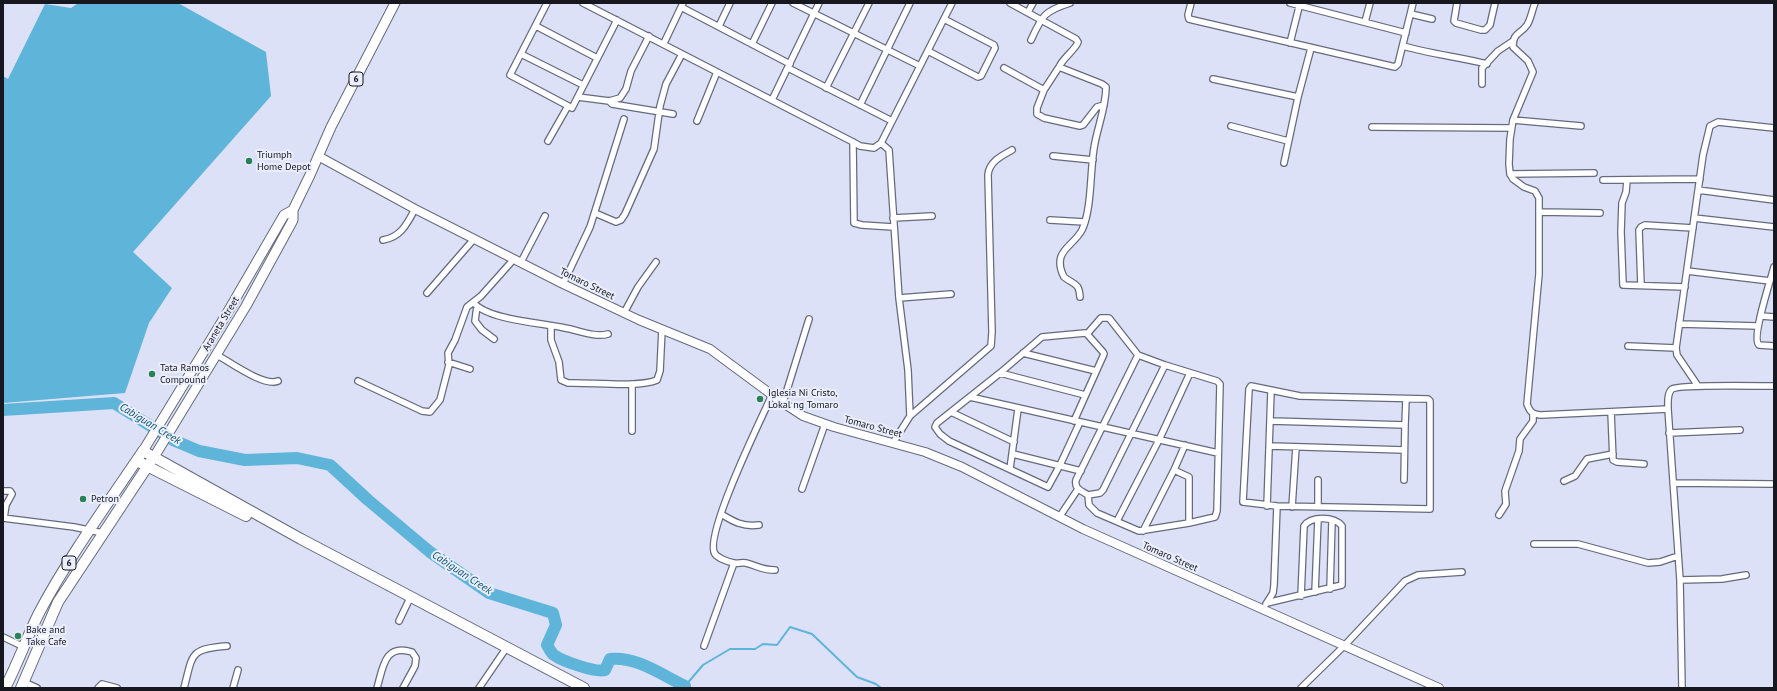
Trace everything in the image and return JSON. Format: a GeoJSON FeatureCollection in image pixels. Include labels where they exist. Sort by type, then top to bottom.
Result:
{"type":"FeatureCollection","features":[{"type":"Feature","properties":{"kind":"highway","name":"Araneta Street"},"geometry":{"type":"LineString","coordinates":[[7,681],[49,596],[143,451]]}},
{"type":"Feature","properties":{"kind":"highway"},"geometry":{"type":"LineString","coordinates":[[143,451],[151,462]]}},
{"type":"Feature","properties":{"kind":"highway"},"geometry":{"type":"LineString","coordinates":[[137,461],[151,462],[506,649],[584,688]]}},
{"type":"Feature","properties":{"kind":"highway","name":"Araneta Street"},"geometry":{"type":"LineString","coordinates":[[23,685],[58,602],[151,462]]}},
{"type":"Feature","properties":{"kind":"highway"},"geometry":{"type":"LineString","coordinates":[[506,649],[574,688]]}},
{"type":"Feature","properties":{"kind":"main road","name":"Araneta Street"},"geometry":{"type":"LineString","coordinates":[[151,462],[246,306],[293,220],[293,210],[331,127],[395,3]]}},
{"type":"Feature","properties":{"kind":"main road","name":"Araneta Street"},"geometry":{"type":"LineString","coordinates":[[143,451],[161,424],[284,215],[293,210]]}},
{"type":"Feature","properties":{"kind":"street"},"geometry":{"type":"LineString","coordinates":[[547,3],[511,75],[568,106],[573,107],[617,20]]}},
{"type":"Feature","properties":{"kind":"street"},"geometry":{"type":"LineString","coordinates":[[583,3],[664,43],[682,54],[853,142],[874,148],[881,143],[952,3]]}},
{"type":"Feature","properties":{"kind":"street"},"geometry":{"type":"LineString","coordinates":[[719,26],[730,3]]}},
{"type":"Feature","properties":{"kind":"street"},"geometry":{"type":"LineString","coordinates":[[752,44],[772,3]]}},
{"type":"Feature","properties":{"kind":"street"},"geometry":{"type":"LineString","coordinates":[[793,3],[920,66]]}},
{"type":"Feature","properties":{"kind":"street"},"geometry":{"type":"LineString","coordinates":[[772,100],[819,3]]}},
{"type":"Feature","properties":{"kind":"street"},"geometry":{"type":"LineString","coordinates":[[826,88],[869,3]]}},
{"type":"Feature","properties":{"kind":"street"},"geometry":{"type":"LineString","coordinates":[[860,105],[910,3]]}},
{"type":"Feature","properties":{"kind":"street"},"geometry":{"type":"LineString","coordinates":[[1010,3],[1076,39],[1078,42],[1077,46],[1066,56],[1044,90],[1037,108],[1037,114],[1044,118],[1080,126],[1083,125],[1097,107],[1104,105]]}},
{"type":"Feature","properties":{"kind":"street"},"geometry":{"type":"LineString","coordinates":[[1028,12],[1033,3]]}},
{"type":"Feature","properties":{"kind":"street"},"geometry":{"type":"LineString","coordinates":[[1031,40],[1041,19],[1053,8],[1070,3]]}},
{"type":"Feature","properties":{"kind":"street"},"geometry":{"type":"LineString","coordinates":[[1191,3],[1188,15],[1189,19],[1395,67],[1398,64],[1413,3]]}},
{"type":"Feature","properties":{"kind":"street"},"geometry":{"type":"LineString","coordinates":[[1290,3],[1300,4],[1406,33]]}},
{"type":"Feature","properties":{"kind":"street"},"geometry":{"type":"LineString","coordinates":[[1365,22],[1370,3]]}},
{"type":"Feature","properties":{"kind":"street"},"geometry":{"type":"LineString","coordinates":[[1457,3],[1454,21],[1456,23],[1481,30],[1485,30],[1490,25],[1495,3]]}},
{"type":"Feature","properties":{"kind":"street"},"geometry":{"type":"LineString","coordinates":[[1535,3],[1527,25],[1514,36],[1513,41],[1513,47],[1528,61],[1533,72],[1532,78],[1521,99],[1513,120],[1509,152],[1510,174],[1518,184],[1535,190],[1537,194],[1539,212],[1539,274],[1527,398],[1529,411],[1533,414],[1668,409]]}},
{"type":"Feature","properties":{"kind":"street"},"geometry":{"type":"LineString","coordinates":[[1290,43],[1300,4]]}},
{"type":"Feature","properties":{"kind":"street"},"geometry":{"type":"LineString","coordinates":[[664,43],[682,5],[826,88],[892,121]]}},
{"type":"Feature","properties":{"kind":"street"},"geometry":{"type":"LineString","coordinates":[[1411,14],[1432,19]]}},
{"type":"Feature","properties":{"kind":"street"},"geometry":{"type":"LineString","coordinates":[[928,51],[978,77],[981,76],[987,65],[995,48],[994,45],[944,20]]}},
{"type":"Feature","properties":{"kind":"street"},"geometry":{"type":"LineString","coordinates":[[536,26],[597,58]]}},
{"type":"Feature","properties":{"kind":"street"},"geometry":{"type":"LineString","coordinates":[[609,102],[620,98],[626,89],[631,71],[649,36]]}},
{"type":"Feature","properties":{"kind":"street"},"geometry":{"type":"LineString","coordinates":[[1482,84],[1481,72],[1498,51],[1513,41]]}},
{"type":"Feature","properties":{"kind":"street"},"geometry":{"type":"LineString","coordinates":[[1403,46],[1428,53],[1460,57],[1487,64]]}},
{"type":"Feature","properties":{"kind":"street"},"geometry":{"type":"LineString","coordinates":[[1284,163],[1298,97],[1311,48]]}},
{"type":"Feature","properties":{"kind":"street"},"geometry":{"type":"LineString","coordinates":[[522,54],[583,85]]}},
{"type":"Feature","properties":{"kind":"street"},"geometry":{"type":"LineString","coordinates":[[595,213],[612,221],[618,222],[621,220],[654,148],[659,112],[666,84],[682,54]]}},
{"type":"Feature","properties":{"kind":"street"},"geometry":{"type":"LineString","coordinates":[[1059,67],[1106,87],[1104,105],[1092,160],[1091,183],[1084,222],[1081,230],[1067,247],[1060,260],[1064,278],[1077,285],[1080,297]]}},
{"type":"Feature","properties":{"kind":"street"},"geometry":{"type":"LineString","coordinates":[[1004,68],[1044,90]]}},
{"type":"Feature","properties":{"kind":"street"},"geometry":{"type":"LineString","coordinates":[[697,121],[717,72]]}},
{"type":"Feature","properties":{"kind":"street"},"geometry":{"type":"LineString","coordinates":[[1213,79],[1298,97]]}},
{"type":"Feature","properties":{"kind":"street"},"geometry":{"type":"LineString","coordinates":[[578,97],[673,114]]}},
{"type":"Feature","properties":{"kind":"street"},"geometry":{"type":"LineString","coordinates":[[548,141],[568,106]]}},
{"type":"Feature","properties":{"kind":"street"},"geometry":{"type":"LineString","coordinates":[[563,284],[595,213],[624,119]]}},
{"type":"Feature","properties":{"kind":"street"},"geometry":{"type":"LineString","coordinates":[[1513,120],[1581,126]]}},
{"type":"Feature","properties":{"kind":"street"},"geometry":{"type":"LineString","coordinates":[[1698,386],[1677,355],[1676,348],[1703,155],[1710,126],[1714,123],[1738,123],[1774,128]]}},
{"type":"Feature","properties":{"kind":"street"},"geometry":{"type":"LineString","coordinates":[[1231,126],[1288,140]]}},
{"type":"Feature","properties":{"kind":"street"},"geometry":{"type":"LineString","coordinates":[[1372,127],[1511,128]]}},
{"type":"Feature","properties":{"kind":"street"},"geometry":{"type":"LineString","coordinates":[[853,142],[854,223],[894,227]]}},
{"type":"Feature","properties":{"kind":"street"},"geometry":{"type":"LineString","coordinates":[[881,143],[889,150],[899,298],[908,370],[910,416]]}},
{"type":"Feature","properties":{"kind":"street"},"geometry":{"type":"LineString","coordinates":[[893,443],[910,416],[991,346],[992,332],[988,175],[991,164],[1003,154],[1012,150]]}},
{"type":"Feature","properties":{"kind":"street","name":"Tomaro Street"},"geometry":{"type":"LineString","coordinates":[[318,156],[415,209],[563,284],[624,313],[710,349],[803,416],[825,424],[926,452],[962,467],[1060,516],[1265,606],[1344,646],[1439,688]]}},
{"type":"Feature","properties":{"kind":"street"},"geometry":{"type":"LineString","coordinates":[[1053,156],[1092,160]]}},
{"type":"Feature","properties":{"kind":"street"},"geometry":{"type":"LineString","coordinates":[[1510,174],[1594,173]]}},
{"type":"Feature","properties":{"kind":"street"},"geometry":{"type":"LineString","coordinates":[[1603,180],[1700,179]]}},
{"type":"Feature","properties":{"kind":"street"},"geometry":{"type":"LineString","coordinates":[[1627,180],[1626,192],[1622,202],[1622,282],[1624,286],[1641,285],[1685,287]]}},
{"type":"Feature","properties":{"kind":"street"},"geometry":{"type":"LineString","coordinates":[[1698,190],[1774,200]]}},
{"type":"Feature","properties":{"kind":"street"},"geometry":{"type":"LineString","coordinates":[[383,240],[394,237],[402,231],[415,209]]}},
{"type":"Feature","properties":{"kind":"street"},"geometry":{"type":"LineString","coordinates":[[1539,212],[1600,213]]}},
{"type":"Feature","properties":{"kind":"street"},"geometry":{"type":"LineString","coordinates":[[358,381],[426,413],[436,406],[440,400],[450,348],[455,340],[467,307],[475,305],[517,261],[545,216]]}},
{"type":"Feature","properties":{"kind":"street"},"geometry":{"type":"LineString","coordinates":[[893,218],[932,216]]}},
{"type":"Feature","properties":{"kind":"street"},"geometry":{"type":"LineString","coordinates":[[1694,218],[1774,227]]}},
{"type":"Feature","properties":{"kind":"street"},"geometry":{"type":"LineString","coordinates":[[1050,220],[1084,222]]}},
{"type":"Feature","properties":{"kind":"street"},"geometry":{"type":"LineString","coordinates":[[1641,285],[1639,230],[1641,227],[1644,225],[1693,228]]}},
{"type":"Feature","properties":{"kind":"street"},"geometry":{"type":"LineString","coordinates":[[427,293],[474,239]]}},
{"type":"Feature","properties":{"kind":"street"},"geometry":{"type":"LineString","coordinates":[[624,313],[638,287],[656,262]]}},
{"type":"Feature","properties":{"kind":"street"},"geometry":{"type":"LineString","coordinates":[[1774,267],[1758,326],[1756,343],[1759,345],[1774,346]]}},
{"type":"Feature","properties":{"kind":"street"},"geometry":{"type":"LineString","coordinates":[[1687,271],[1770,281]]}},
{"type":"Feature","properties":{"kind":"street"},"geometry":{"type":"LineString","coordinates":[[899,298],[951,294]]}},
{"type":"Feature","properties":{"kind":"street"},"geometry":{"type":"LineString","coordinates":[[475,305],[496,314],[551,326],[601,336],[608,334]]}},
{"type":"Feature","properties":{"kind":"street"},"geometry":{"type":"LineString","coordinates":[[475,305],[475,321],[482,330],[494,339]]}},
{"type":"Feature","properties":{"kind":"street"},"geometry":{"type":"LineString","coordinates":[[1761,316],[1774,317]]}},
{"type":"Feature","properties":{"kind":"street"},"geometry":{"type":"LineString","coordinates":[[1080,422],[1048,487],[964,448],[940,434],[935,427],[937,423],[1000,373],[1042,336],[1087,334],[1101,318],[1109,318],[1138,355],[1164,365],[1217,381],[1220,384],[1216,514],[1213,518],[1143,531],[1134,530],[1093,509],[1089,505],[1088,496],[1078,489],[1075,484],[1138,355]]}},
{"type":"Feature","properties":{"kind":"street"},"geometry":{"type":"LineString","coordinates":[[783,403],[809,319]]}},
{"type":"Feature","properties":{"kind":"street"},"geometry":{"type":"LineString","coordinates":[[1679,324],[1758,326]]}},
{"type":"Feature","properties":{"kind":"street"},"geometry":{"type":"LineString","coordinates":[[551,326],[551,340],[559,362],[561,380],[564,382],[632,384],[651,383],[657,380],[659,375],[662,329]]}},
{"type":"Feature","properties":{"kind":"street"},"geometry":{"type":"LineString","coordinates":[[1074,421],[1102,358],[1103,352],[1087,334]]}},
{"type":"Feature","properties":{"kind":"street"},"geometry":{"type":"LineString","coordinates":[[1628,346],[1676,348]]}},
{"type":"Feature","properties":{"kind":"street"},"geometry":{"type":"LineString","coordinates":[[1023,353],[1096,371]]}},
{"type":"Feature","properties":{"kind":"street"},"geometry":{"type":"LineString","coordinates":[[217,354],[260,379],[271,382],[278,381]]}},
{"type":"Feature","properties":{"kind":"street"},"geometry":{"type":"LineString","coordinates":[[448,362],[470,369]]}},
{"type":"Feature","properties":{"kind":"street"},"geometry":{"type":"LineString","coordinates":[[1088,496],[1100,493],[1103,490],[1164,365]]}},
{"type":"Feature","properties":{"kind":"street"},"geometry":{"type":"LineString","coordinates":[[1000,373],[1085,395]]}},
{"type":"Feature","properties":{"kind":"street"},"geometry":{"type":"LineString","coordinates":[[1117,521],[1159,440],[1190,373]]}},
{"type":"Feature","properties":{"kind":"street"},"geometry":{"type":"LineString","coordinates":[[632,384],[632,431]]}},
{"type":"Feature","properties":{"kind":"street"},"geometry":{"type":"LineString","coordinates":[[1250,386],[1253,386],[1271,391],[1300,396],[1428,399],[1431,405],[1430,509],[1292,507],[1246,504],[1243,502],[1248,389],[1250,386]]}},
{"type":"Feature","properties":{"kind":"street"},"geometry":{"type":"LineString","coordinates":[[1682,688],[1680,580],[1668,402],[1672,390],[1675,388],[1698,386],[1774,386]]}},
{"type":"Feature","properties":{"kind":"street"},"geometry":{"type":"LineString","coordinates":[[1267,506],[1271,391]]}},
{"type":"Feature","properties":{"kind":"street"},"geometry":{"type":"LineString","coordinates":[[772,395],[738,469],[716,527],[713,551],[716,556],[734,563],[747,563],[763,570],[775,570]]}},
{"type":"Feature","properties":{"kind":"street"},"geometry":{"type":"LineString","coordinates":[[970,397],[1218,453]]}},
{"type":"Feature","properties":{"kind":"street"},"geometry":{"type":"LineString","coordinates":[[1404,480],[1406,399]]}},
{"type":"Feature","properties":{"kind":"street"},"geometry":{"type":"LineString","coordinates":[[1010,469],[1018,409]]}},
{"type":"Feature","properties":{"kind":"street"},"geometry":{"type":"LineString","coordinates":[[951,412],[1014,442]]}},
{"type":"Feature","properties":{"kind":"street"},"geometry":{"type":"LineString","coordinates":[[1611,412],[1613,460],[1617,462],[1644,464]]}},
{"type":"Feature","properties":{"kind":"street"},"geometry":{"type":"LineString","coordinates":[[1499,515],[1506,504],[1505,490],[1519,451],[1520,439],[1533,421],[1533,414]]}},
{"type":"Feature","properties":{"kind":"street"},"geometry":{"type":"LineString","coordinates":[[1270,421],[1405,426]]}},
{"type":"Feature","properties":{"kind":"street"},"geometry":{"type":"LineString","coordinates":[[802,489],[825,424]]}},
{"type":"Feature","properties":{"kind":"street"},"geometry":{"type":"LineString","coordinates":[[1669,433],[1740,430]]}},
{"type":"Feature","properties":{"kind":"street"},"geometry":{"type":"LineString","coordinates":[[1143,531],[1174,470],[1184,445]]}},
{"type":"Feature","properties":{"kind":"street"},"geometry":{"type":"LineString","coordinates":[[1270,446],[1404,450]]}},
{"type":"Feature","properties":{"kind":"street"},"geometry":{"type":"LineString","coordinates":[[1292,507],[1296,446]]}},
{"type":"Feature","properties":{"kind":"street"},"geometry":{"type":"LineString","coordinates":[[1013,454],[1081,471]]}},
{"type":"Feature","properties":{"kind":"street"},"geometry":{"type":"LineString","coordinates":[[1564,481],[1574,476],[1587,459],[1613,454]]}},
{"type":"Feature","properties":{"kind":"street"},"geometry":{"type":"LineString","coordinates":[[1174,470],[1189,477],[1189,523]]}},
{"type":"Feature","properties":{"kind":"street"},"geometry":{"type":"LineString","coordinates":[[1318,480],[1318,507]]}},
{"type":"Feature","properties":{"kind":"street"},"geometry":{"type":"LineString","coordinates":[[1673,483],[1772,484]]}},
{"type":"Feature","properties":{"kind":"street"},"geometry":{"type":"LineString","coordinates":[[1060,516],[1078,489]]}},
{"type":"Feature","properties":{"kind":"street"},"geometry":{"type":"LineString","coordinates":[[3,491],[10,491],[12,494],[6,505],[4,518],[104,533]]}},
{"type":"Feature","properties":{"kind":"street"},"geometry":{"type":"LineString","coordinates":[[1265,606],[1272,593],[1274,585],[1276,506]]}},
{"type":"Feature","properties":{"kind":"street"},"geometry":{"type":"LineString","coordinates":[[721,514],[738,524],[747,526],[759,525]]}},
{"type":"Feature","properties":{"kind":"street"},"geometry":{"type":"LineString","coordinates":[[1265,606],[1342,585],[1342,526],[1338,522],[1318,519],[1310,520],[1304,526],[1301,596]]}},
{"type":"Feature","properties":{"kind":"street"},"geometry":{"type":"LineString","coordinates":[[1315,592],[1318,519]]}},
{"type":"Feature","properties":{"kind":"street"},"geometry":{"type":"LineString","coordinates":[[1330,589],[1332,521]]}},
{"type":"Feature","properties":{"kind":"street"},"geometry":{"type":"LineString","coordinates":[[1534,544],[1578,544],[1648,563],[1660,562],[1678,556]]}},
{"type":"Feature","properties":{"kind":"street"},"geometry":{"type":"LineString","coordinates":[[704,646],[734,563]]}},
{"type":"Feature","properties":{"kind":"street"},"geometry":{"type":"LineString","coordinates":[[1301,688],[1344,646],[1405,581],[1418,575],[1462,572]]}},
{"type":"Feature","properties":{"kind":"street"},"geometry":{"type":"LineString","coordinates":[[1680,580],[1722,579],[1746,575]]}},
{"type":"Feature","properties":{"kind":"street"},"geometry":{"type":"LineString","coordinates":[[399,621],[409,598]]}},
{"type":"Feature","properties":{"kind":"street"},"geometry":{"type":"LineString","coordinates":[[3,637],[24,647]]}},
{"type":"Feature","properties":{"kind":"street"},"geometry":{"type":"LineString","coordinates":[[184,688],[195,653],[207,649],[227,646]]}},
{"type":"Feature","properties":{"kind":"street"},"geometry":{"type":"LineString","coordinates":[[479,688],[506,649]]}},
{"type":"Feature","properties":{"kind":"street"},"geometry":{"type":"LineString","coordinates":[[376,688],[387,657],[396,650],[402,650],[412,652],[416,658],[415,666],[403,688]]}},
{"type":"Feature","properties":{"kind":"street"},"geometry":{"type":"LineString","coordinates":[[233,688],[238,670]]}},
{"type":"Feature","properties":{"kind":"street"},"geometry":{"type":"LineString","coordinates":[[98,688],[102,684],[117,688]]}},
{"type":"Feature","properties":{"kind":"street"},"geometry":{"type":"LineString","coordinates":[[23,685],[37,688]]}},
{"type":"Feature","properties":{"kind":"water"},"geometry":{"type":"Polygon","coordinates":[[[78,3],[178,3],[266,52],[271,96],[133,252],[172,288],[149,323],[125,393],[3,403],[3,76],[8,79],[45,4],[71,8],[78,3]]]}},
{"type":"Feature","properties":{"kind":"waterway","name":"Cabiguan Creek"},"geometry":{"type":"LineString","coordinates":[[3,410],[114,403],[173,440],[199,451],[245,460],[297,458],[330,465],[368,500],[430,552],[489,593],[553,613],[556,625],[547,645],[554,655],[579,666],[594,670],[605,670],[610,659],[629,660],[649,667],[685,686]]}},
{"type":"Feature","properties":{"kind":"waterway","name":"Cabiguan Creek"},"geometry":{"type":"LineString","coordinates":[[685,686],[703,665],[730,649],[755,649],[763,644],[777,645],[790,627],[812,634],[857,677],[876,684],[881,688]]}},
{"type":"Feature","properties":{"kind":"place","name":"Triumph Home Depot"},"geometry":{"type":"Point","coordinates":[249,161]}},
{"type":"Feature","properties":{"kind":"place","name":"Tata Ramos Compound"},"geometry":{"type":"Point","coordinates":[152,374]}},
{"type":"Feature","properties":{"kind":"place","name":"Iglesia Ni Cristo, Lokal ng Tomaro"},"geometry":{"type":"Point","coordinates":[760,399]}},
{"type":"Feature","properties":{"kind":"place","name":"Petron"},"geometry":{"type":"Point","coordinates":[83,499]}},
{"type":"Feature","properties":{"kind":"place","name":"Bake and Take Cafe"},"geometry":{"type":"Point","coordinates":[18,636]}}]}
